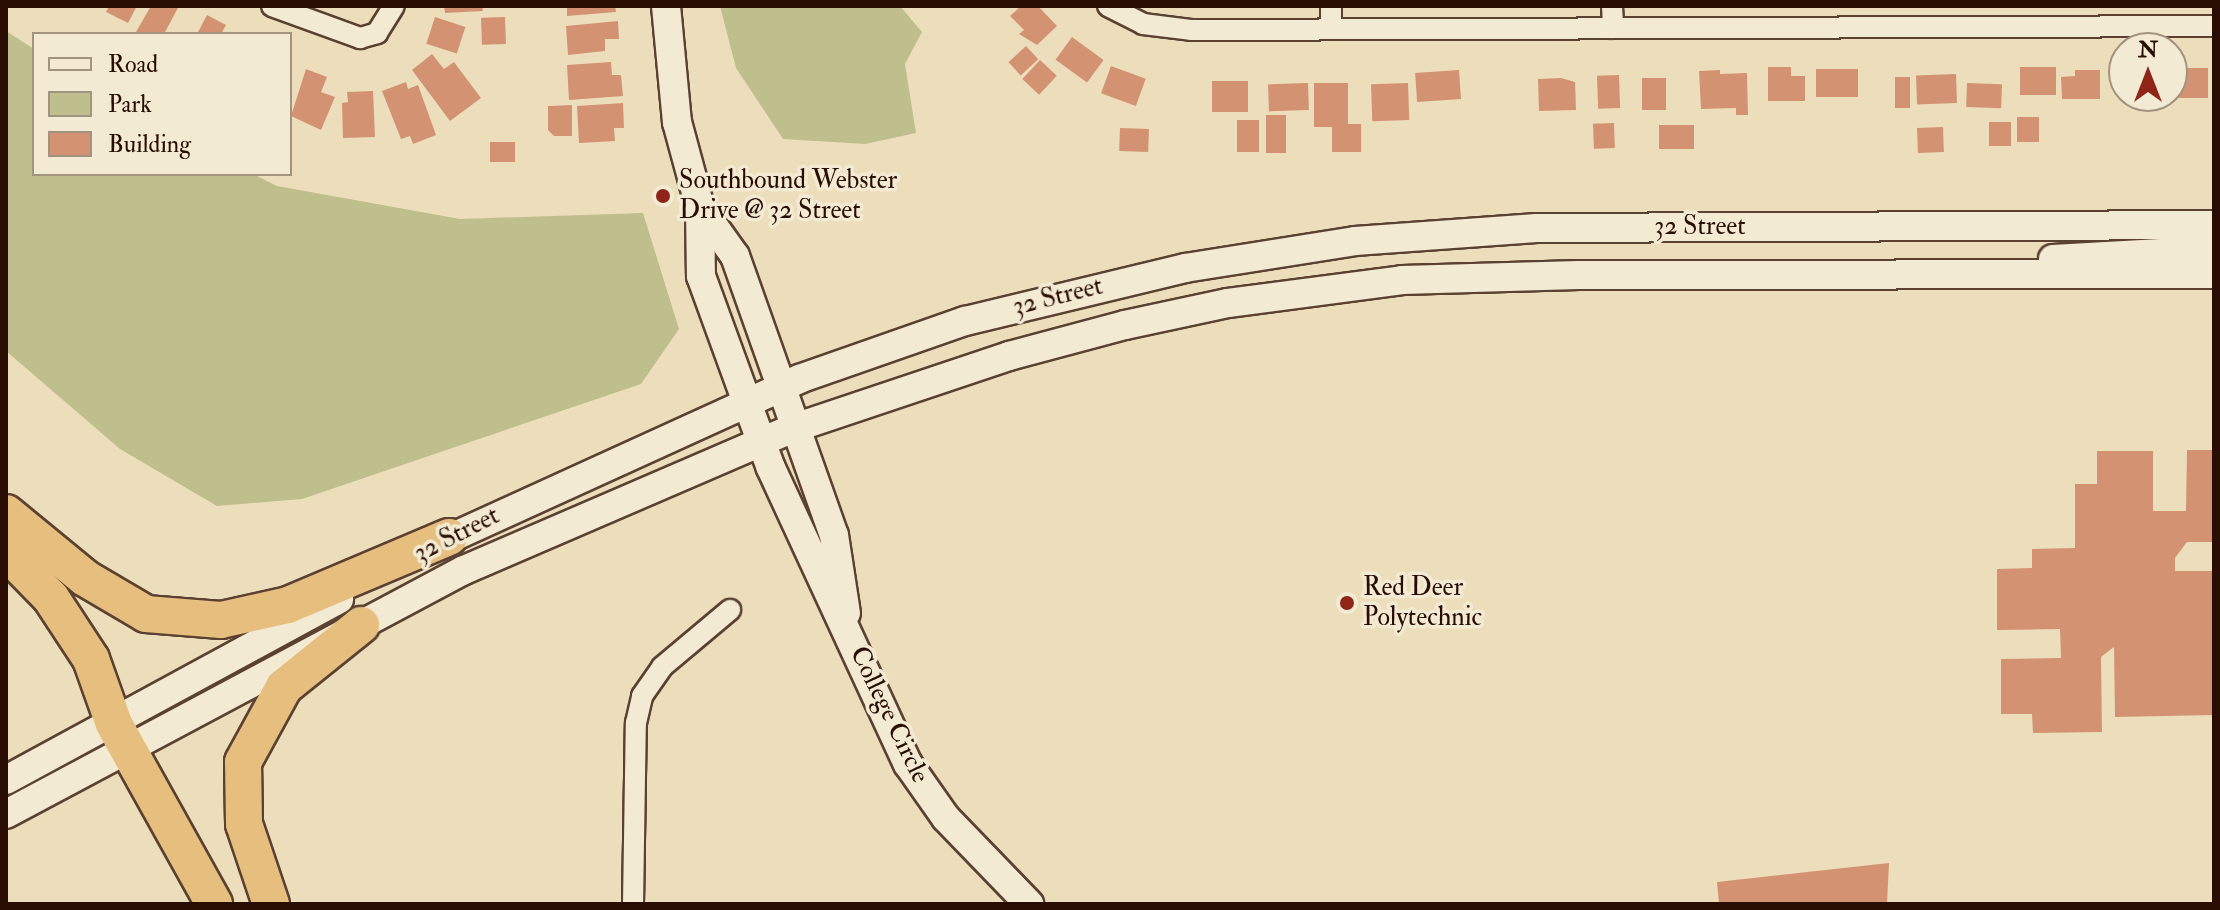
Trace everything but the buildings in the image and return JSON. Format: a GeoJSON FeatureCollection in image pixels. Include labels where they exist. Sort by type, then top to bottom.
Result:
{"type":"FeatureCollection","features":[{"type":"Feature","properties":{"kind":"highway"},"geometry":{"type":"LineString","coordinates":[[6,513],[85,578],[146,614],[221,620],[288,605],[449,537]]}},
{"type":"Feature","properties":{"kind":"highway"},"geometry":{"type":"LineString","coordinates":[[6,552],[51,598],[91,659],[122,736],[214,904]]}},
{"type":"Feature","properties":{"kind":"highway"},"geometry":{"type":"LineString","coordinates":[[271,904],[244,824],[243,762],[284,687],[361,625]]}},
{"type":"Feature","properties":{"kind":"main road"},"geometry":{"type":"LineString","coordinates":[[666,6],[677,122],[700,207]]}},
{"type":"Feature","properties":{"kind":"main road","name":"College Circle"},"geometry":{"type":"LineString","coordinates":[[700,207],[735,256],[834,535],[848,631]]}},
{"type":"Feature","properties":{"kind":"main road","name":"College Circle"},"geometry":{"type":"LineString","coordinates":[[700,207],[701,276],[745,400],[761,442],[908,764],[946,818],[1029,904]]}},
{"type":"Feature","properties":{"kind":"main road","name":"32 Street"},"geometry":{"type":"LineString","coordinates":[[11,811],[122,736],[449,537],[745,400],[1039,300],[1185,268],[1355,241],[1537,228],[2214,225]]}},
{"type":"Feature","properties":{"kind":"main road"},"geometry":{"type":"LineString","coordinates":[[1921,277],[2069,257],[2214,250]]}},
{"type":"Feature","properties":{"kind":"main road","name":"32 Street"},"geometry":{"type":"LineString","coordinates":[[9,778],[122,736],[361,625],[464,570],[794,428],[1038,348],[1228,303],[1316,289],[1518,276],[2214,274]]}},
{"type":"Feature","properties":{"kind":"street"},"geometry":{"type":"LineString","coordinates":[[272,6],[360,38],[377,33],[394,6]]}},
{"type":"Feature","properties":{"kind":"street"},"geometry":{"type":"LineString","coordinates":[[1108,6],[1160,28],[2214,26]]}},
{"type":"Feature","properties":{"kind":"street"},"geometry":{"type":"LineString","coordinates":[[1331,6],[1331,29]]}},
{"type":"Feature","properties":{"kind":"street"},"geometry":{"type":"LineString","coordinates":[[1612,6],[1613,28]]}},
{"type":"Feature","properties":{"kind":"street"},"geometry":{"type":"LineString","coordinates":[[633,904],[636,723],[642,696],[662,667],[730,610]]}},
{"type":"Feature","properties":{"kind":"green space"},"geometry":{"type":"Polygon","coordinates":[[[720,6],[900,6],[922,32],[905,64],[916,133],[865,144],[783,139],[736,68],[720,6]]]}},
{"type":"Feature","properties":{"kind":"green space"},"geometry":{"type":"Polygon","coordinates":[[[6,31],[32,48],[32,176],[257,176],[277,186],[460,219],[643,213],[679,329],[641,384],[302,499],[217,506],[120,449],[6,351],[6,31]]]}},
{"type":"Feature","properties":{"kind":"place","name":"Southbound Webster Drive @ 32 Street"},"geometry":{"type":"Point","coordinates":[663,196]}},
{"type":"Feature","properties":{"kind":"place","name":"Red Deer Polytechnic"},"geometry":{"type":"Point","coordinates":[1347,603]}}]}
